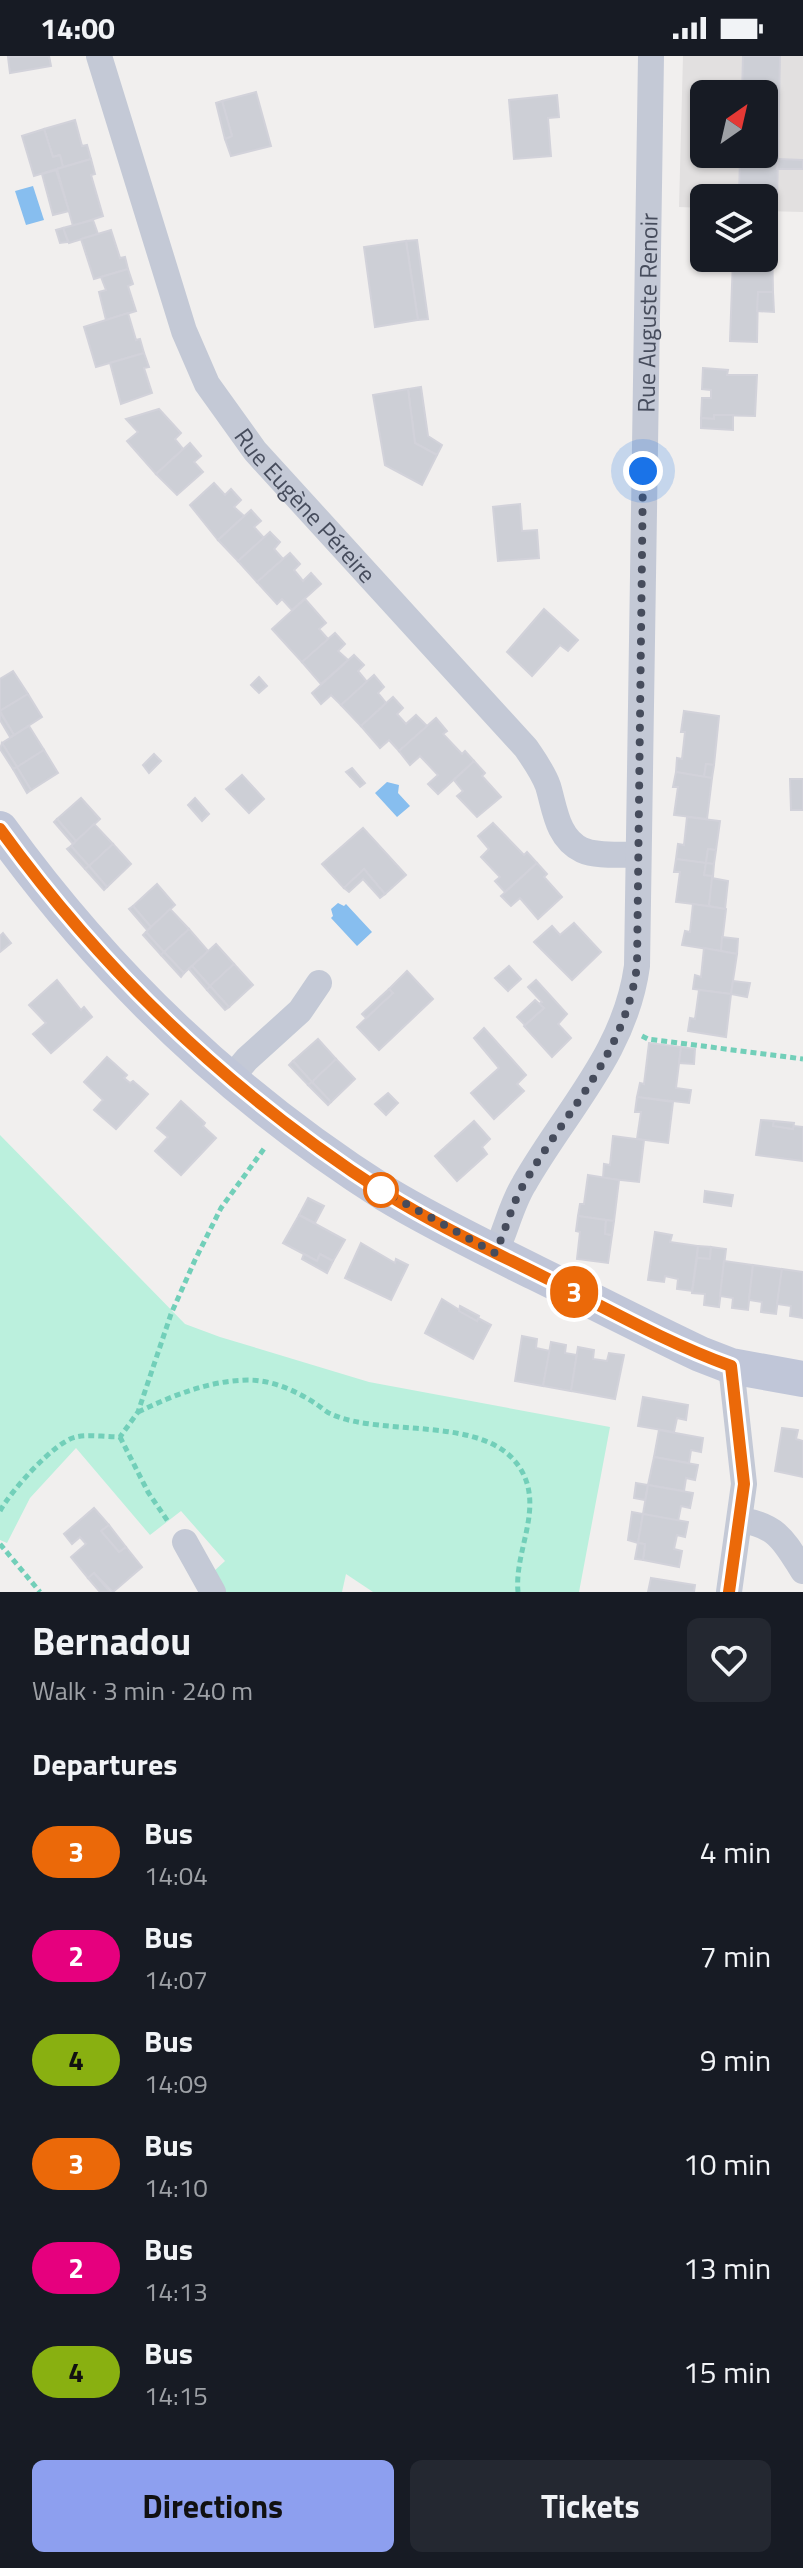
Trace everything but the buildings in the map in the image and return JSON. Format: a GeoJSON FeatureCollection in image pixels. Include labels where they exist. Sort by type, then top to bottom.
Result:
{"type":"FeatureCollection","features":[{"type":"Feature","properties":{"kind":"street","name":"Rue Eugène Péreire"},"geometry":{"type":"LineString","coordinates":[[99,56],[184,331],[207,384],[222,408],[255,451],[526,748],[547,784],[556,818],[572,844],[584,851],[638,855]]}},
{"type":"Feature","properties":{"kind":"street","name":"Rue Auguste Renoir"},"geometry":{"type":"LineString","coordinates":[[495,1253],[522,1187],[611,1050],[623,1027],[634,990],[637,966],[651,56]]}},
{"type":"Feature","properties":{"kind":"street"},"geometry":{"type":"LineString","coordinates":[[0,829],[69,919],[172,1029],[283,1123],[385,1193],[495,1253],[665,1337],[731,1366],[803,1379]]}},
{"type":"Feature","properties":{"kind":"street"},"geometry":{"type":"LineString","coordinates":[[230,1079],[247,1059],[300,1011],[319,983]]}},
{"type":"Feature","properties":{"kind":"street"},"geometry":{"type":"LineString","coordinates":[[729,1592],[744,1484],[731,1366]]}},
{"type":"Feature","properties":{"kind":"street"},"geometry":{"type":"LineString","coordinates":[[741,1520],[770,1528],[803,1571]]}},
{"type":"Feature","properties":{"kind":"street"},"geometry":{"type":"LineString","coordinates":[[185,1542],[213,1592]]}},
{"type":"Feature","properties":{"kind":"path"},"geometry":{"type":"LineString","coordinates":[[623,1027],[648,1039],[803,1059]]}},
{"type":"Feature","properties":{"kind":"path"},"geometry":{"type":"LineString","coordinates":[[120,1437],[138,1412],[171,1314],[214,1221],[283,1123]]}},
{"type":"Feature","properties":{"kind":"path"},"geometry":{"type":"LineString","coordinates":[[138,1412],[184,1391],[251,1380],[286,1388],[331,1414],[379,1425],[455,1432],[482,1440],[502,1450],[518,1464],[528,1482],[531,1501],[518,1592]]}},
{"type":"Feature","properties":{"kind":"path"},"geometry":{"type":"LineString","coordinates":[[0,1511],[10,1493],[64,1441],[77,1436],[120,1437]]}},
{"type":"Feature","properties":{"kind":"path"},"geometry":{"type":"LineString","coordinates":[[120,1437],[148,1492],[185,1542]]}},
{"type":"Feature","properties":{"kind":"path"},"geometry":{"type":"LineString","coordinates":[[0,1544],[40,1592]]}},
{"type":"Feature","properties":{"kind":"shaded area"},"geometry":{"type":"Polygon","coordinates":[[[683,56],[803,56],[803,212],[778,211],[778,184],[690,184],[690,207],[679,207],[683,56]]]}},
{"type":"Feature","properties":{"kind":"green space"},"geometry":{"type":"Polygon","coordinates":[[[0,1135],[185,1324],[369,1382],[610,1427],[579,1592],[373,1592],[346,1574],[342,1592],[224,1592],[213,1572],[225,1561],[181,1511],[150,1535],[76,1448],[30,1498],[7,1543],[0,1540],[0,1135]]]}},
{"type":"Feature","properties":{"kind":"water"},"geometry":{"type":"Polygon","coordinates":[[[33,186],[44,220],[26,225],[15,191],[33,186]]]}},
{"type":"Feature","properties":{"kind":"water"},"geometry":{"type":"Polygon","coordinates":[[[387,782],[399,785],[398,793],[410,806],[397,817],[375,793],[387,782]]]}},
{"type":"Feature","properties":{"kind":"water"},"geometry":{"type":"Polygon","coordinates":[[[338,903],[346,904],[372,932],[357,946],[331,918],[331,909],[338,903]]]}},
{"type":"Feature","properties":{"kind":"bus line","name":"3"},"geometry":{"type":"LineString","coordinates":[[0,829],[34,876],[123,980],[172,1029],[283,1123],[427,1218],[665,1337],[731,1366],[744,1484],[729,1592]]}},
{"type":"Feature","properties":{"kind":"route"},"geometry":{"type":"LineString","coordinates":[[381,1190],[495,1253],[522,1187],[623,1027],[634,990],[637,966],[643,471]]}}]}
